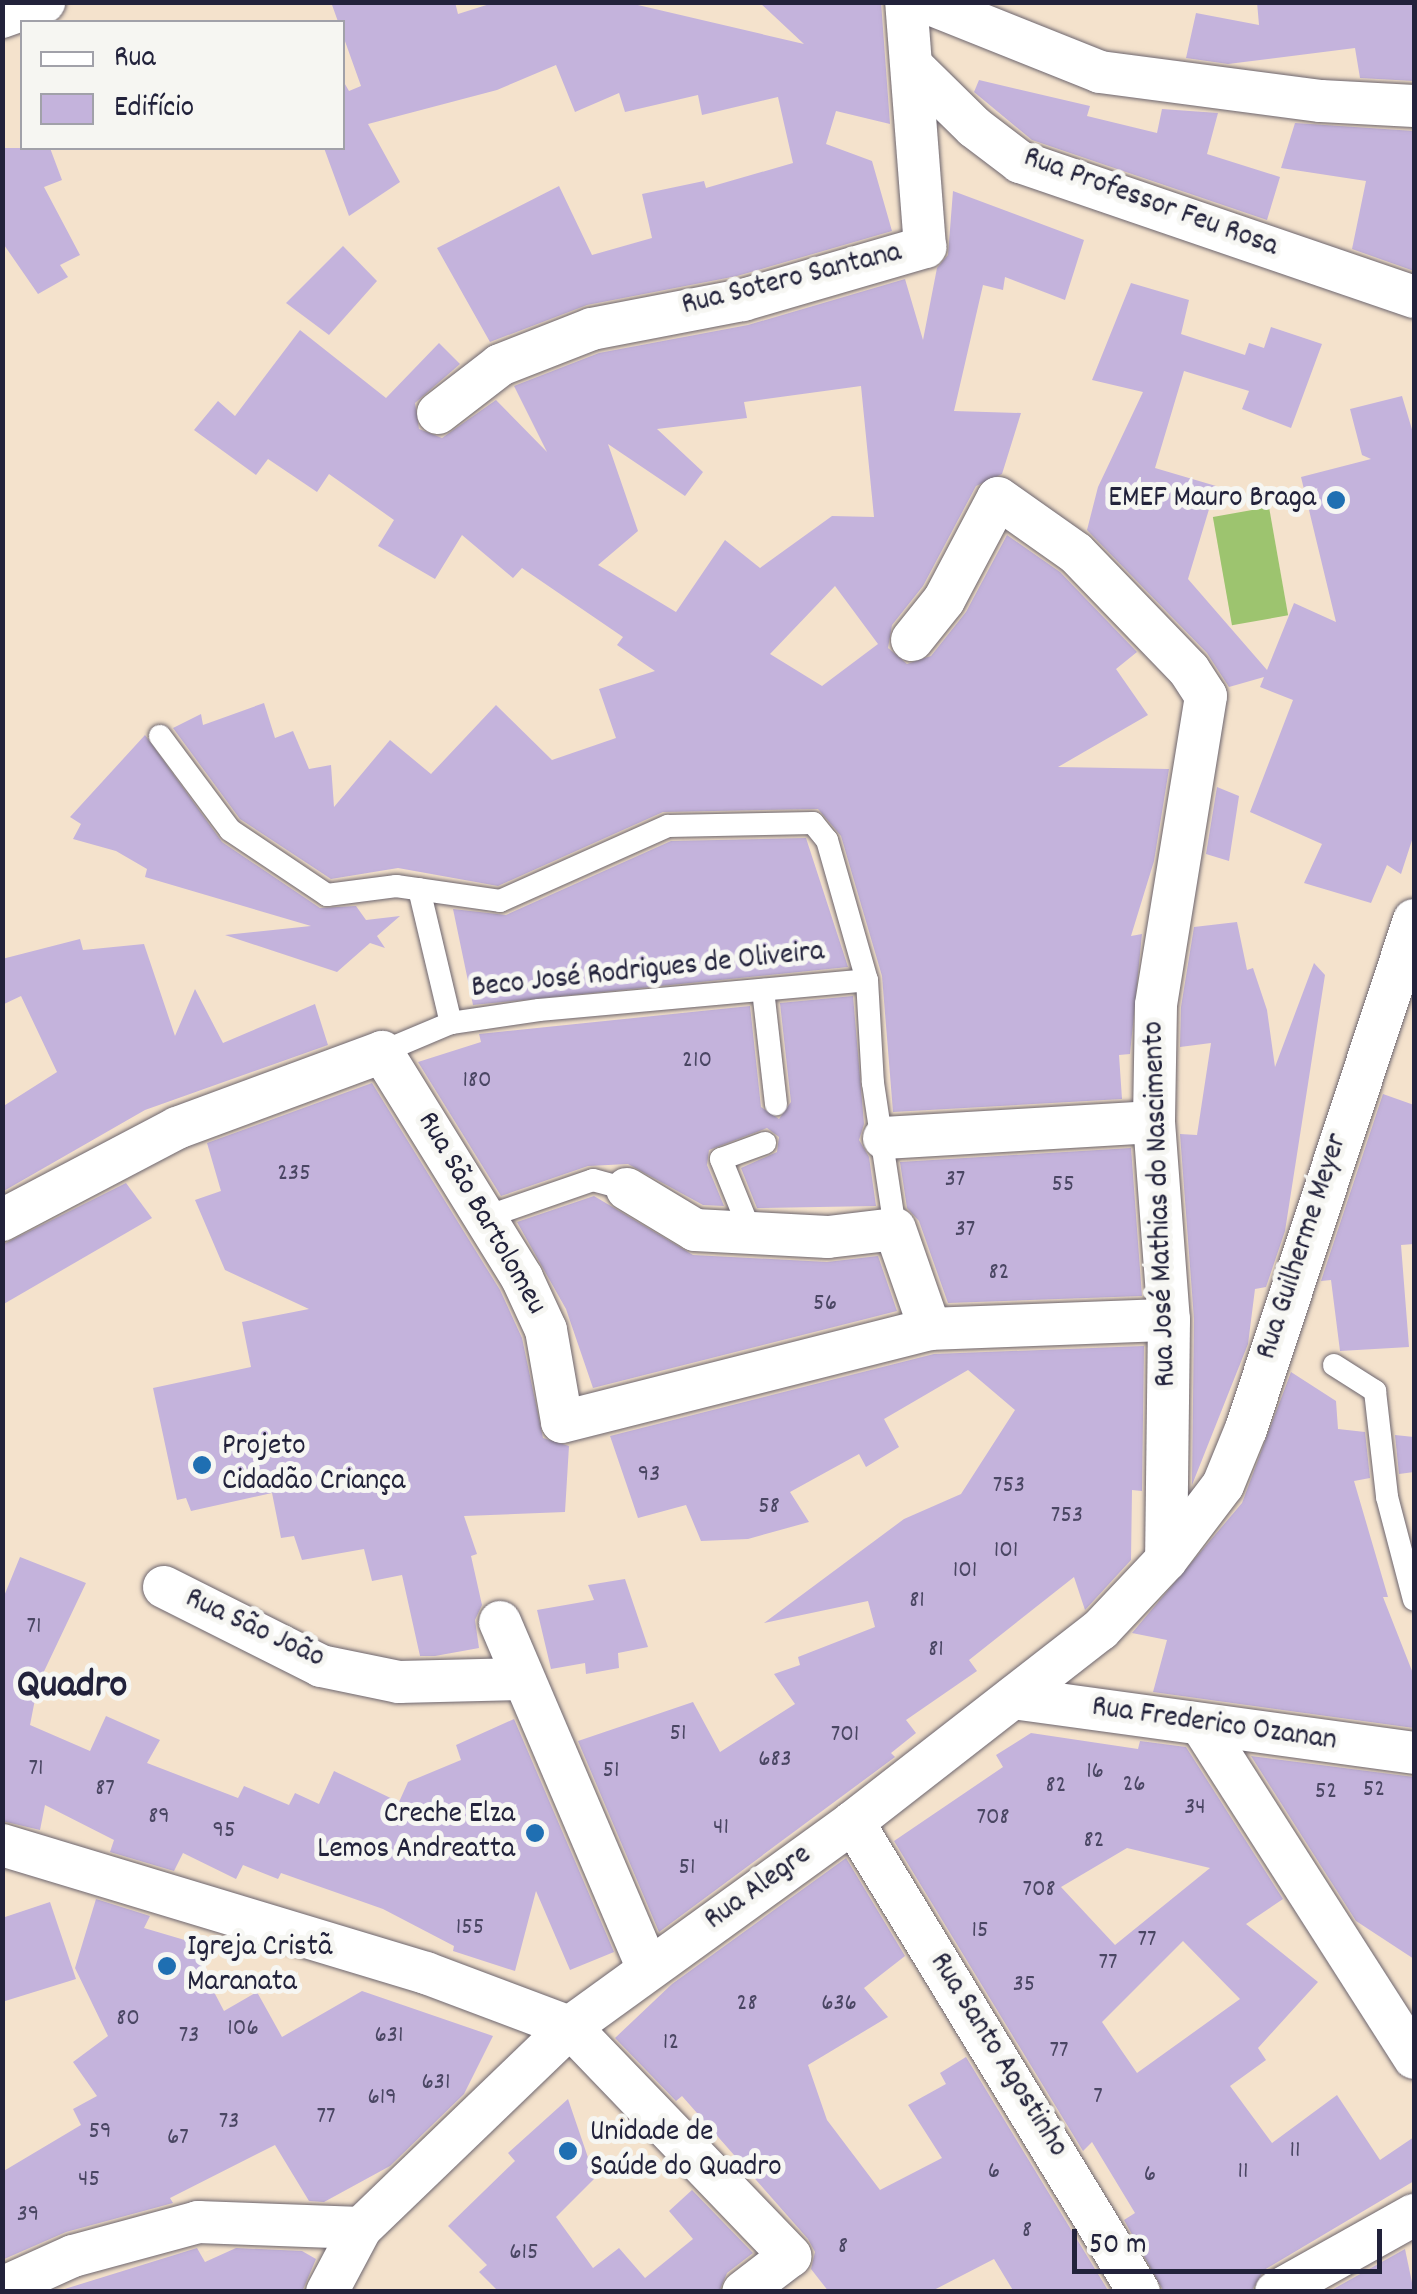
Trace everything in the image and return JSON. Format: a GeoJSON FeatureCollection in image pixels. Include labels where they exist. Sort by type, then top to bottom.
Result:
{"type":"FeatureCollection","features":[{"type":"Feature","properties":{"kind":"street"},"geometry":{"type":"LineString","coordinates":[[2,17],[44,2]]}},
{"type":"Feature","properties":{"kind":"street","name":"Rua Sotero Santana"},"geometry":{"type":"LineString","coordinates":[[438,412],[500,365],[592,329],[743,300],[925,247],[906,2]]}},
{"type":"Feature","properties":{"kind":"street"},"geometry":{"type":"LineString","coordinates":[[942,9],[1100,72],[1320,100],[1414,106]]}},
{"type":"Feature","properties":{"kind":"street","name":"Rua Professor Feu Rosa"},"geometry":{"type":"LineString","coordinates":[[912,66],[974,128],[1020,162],[1414,297]]}},
{"type":"Feature","properties":{"kind":"street","name":"Rua José Mathias do Nascimento"},"geometry":{"type":"LineString","coordinates":[[912,640],[953,584],[998,498],[1076,553],[1190,670],[1206,696],[1156,1004],[1154,1122],[1169,1320],[1166,1560]]}},
{"type":"Feature","properties":{"kind":"street","name":"Rua Guilherme Meyer"},"geometry":{"type":"LineString","coordinates":[[1166,1560],[1223,1485],[1246,1429],[1414,920]]}},
{"type":"Feature","properties":{"kind":"street"},"geometry":{"type":"LineString","coordinates":[[2,1220],[176,1128],[382,1052]]}},
{"type":"Feature","properties":{"kind":"street","name":"Rua São Bartolomeu"},"geometry":{"type":"LineString","coordinates":[[382,1052],[486,1217],[546,1330],[562,1422],[930,1329],[1169,1320]]}},
{"type":"Feature","properties":{"kind":"street"},"geometry":{"type":"LineString","coordinates":[[884,1138],[1154,1122]]}},
{"type":"Feature","properties":{"kind":"street"},"geometry":{"type":"LineString","coordinates":[[627,1188],[695,1230],[828,1238],[895,1229],[930,1329]]}},
{"type":"Feature","properties":{"kind":"street"},"geometry":{"type":"LineString","coordinates":[[1013,1698],[1100,1630],[1166,1560]]}},
{"type":"Feature","properties":{"kind":"street","name":"Rua São João"},"geometry":{"type":"LineString","coordinates":[[164,1587],[321,1666],[398,1682],[522,1679]]}},
{"type":"Feature","properties":{"kind":"street"},"geometry":{"type":"LineString","coordinates":[[500,1622],[648,1969]]}},
{"type":"Feature","properties":{"kind":"street","name":"Rua Frederico Ozanan"},"geometry":{"type":"LineString","coordinates":[[1013,1698],[1414,1753]]}},
{"type":"Feature","properties":{"kind":"street","name":"Rua Alegre"},"geometry":{"type":"LineString","coordinates":[[570,2027],[853,1822],[1013,1698]]}},
{"type":"Feature","properties":{"kind":"street"},"geometry":{"type":"LineString","coordinates":[[1202,1726],[1414,2058]]}},
{"type":"Feature","properties":{"kind":"street","name":"Rua Santo Agostinho"},"geometry":{"type":"LineString","coordinates":[[853,1822],[1139,2292]]}},
{"type":"Feature","properties":{"kind":"street"},"geometry":{"type":"LineString","coordinates":[[2,1845],[426,1973],[570,2027],[790,2256],[743,2292]]}},
{"type":"Feature","properties":{"kind":"street"},"geometry":{"type":"LineString","coordinates":[[327,2292],[360,2228],[570,2027]]}},
{"type":"Feature","properties":{"kind":"street"},"geometry":{"type":"LineString","coordinates":[[1276,2292],[1414,2218]]}},
{"type":"Feature","properties":{"kind":"street"},"geometry":{"type":"LineString","coordinates":[[2,2288],[73,2256],[198,2222],[360,2228]]}},
{"type":"Feature","properties":{"kind":"lane"},"geometry":{"type":"LineString","coordinates":[[160,736],[230,830],[313,891],[419,889],[500,901],[668,826],[804,820],[827,840],[867,980],[873,1083],[895,1229]]}},
{"type":"Feature","properties":{"kind":"lane"},"geometry":{"type":"LineString","coordinates":[[419,889],[451,1024]]}},
{"type":"Feature","properties":{"kind":"lane","name":"Beco José Rodrigues de Oliveira"},"geometry":{"type":"LineString","coordinates":[[382,1052],[451,1024],[596,1002],[867,980]]}},
{"type":"Feature","properties":{"kind":"lane"},"geometry":{"type":"LineString","coordinates":[[763,990],[776,1104]]}},
{"type":"Feature","properties":{"kind":"lane"},"geometry":{"type":"LineString","coordinates":[[752,1233],[721,1159],[765,1142]]}},
{"type":"Feature","properties":{"kind":"lane"},"geometry":{"type":"LineString","coordinates":[[486,1217],[593,1180],[627,1188]]}},
{"type":"Feature","properties":{"kind":"lane"},"geometry":{"type":"LineString","coordinates":[[1334,1365],[1375,1390],[1387,1497],[1414,1600]]}},
{"type":"Feature","properties":{"kind":"green space"},"geometry":{"type":"Polygon","coordinates":[[[1269,507],[1288,615],[1232,625],[1213,517],[1269,507]]]}},
{"type":"Feature","properties":{"kind":"building"},"geometry":{"type":"Polygon","coordinates":[[[331,2],[455,2],[458,14],[496,2],[625,2],[804,44],[759,2],[881,2],[890,124],[836,111],[826,144],[872,161],[892,231],[737,276],[587,305],[490,342],[437,248],[559,186],[592,255],[652,238],[642,194],[704,181],[706,188],[793,163],[778,97],[702,115],[698,95],[625,112],[619,93],[575,112],[556,65],[497,90],[368,124],[400,182],[349,216],[325,150],[345,150],[345,84],[349,91],[361,86],[345,41],[345,20],[337,20],[331,2]]]}},
{"type":"Feature","properties":{"kind":"building"},"geometry":{"type":"Polygon","coordinates":[[[1257,2],[1414,2],[1414,81],[1360,78],[1355,48],[1228,64],[1186,58],[1196,13],[1259,25],[1257,2]]]}},
{"type":"Feature","properties":{"kind":"building"},"geometry":{"type":"Polygon","coordinates":[[[979,80],[1090,106],[1087,116],[1157,133],[1162,109],[1218,113],[1207,154],[1280,177],[1267,220],[1032,140],[974,92],[979,80]]]}},
{"type":"Feature","properties":{"kind":"building"},"geometry":{"type":"Polygon","coordinates":[[[1295,123],[1414,131],[1414,271],[1352,249],[1366,181],[1281,168],[1295,123]]]}},
{"type":"Feature","properties":{"kind":"building"},"geometry":{"type":"Polygon","coordinates":[[[2,148],[51,150],[62,180],[44,187],[80,255],[60,265],[68,277],[38,294],[2,242],[2,148]]]}},
{"type":"Feature","properties":{"kind":"building"},"geometry":{"type":"Polygon","coordinates":[[[953,191],[1084,240],[1065,300],[1005,277],[1003,290],[983,285],[954,411],[1021,413],[1002,474],[976,486],[923,586],[892,625],[888,648],[907,664],[931,656],[966,612],[1007,535],[1060,572],[1137,652],[1116,669],[1148,715],[1058,767],[1169,769],[1154,861],[1131,936],[1142,934],[1130,1054],[1119,1055],[1122,1099],[893,1112],[882,976],[841,836],[818,809],[663,812],[498,886],[398,868],[331,879],[240,819],[173,728],[201,714],[203,725],[264,703],[275,738],[293,731],[309,769],[331,765],[334,807],[390,740],[431,774],[496,705],[552,760],[616,738],[599,689],[655,671],[617,645],[623,637],[522,568],[513,578],[462,535],[435,579],[378,546],[394,520],[329,474],[317,492],[268,459],[256,475],[194,430],[218,401],[235,416],[300,330],[386,398],[439,343],[460,364],[415,403],[419,429],[442,438],[496,400],[547,452],[514,386],[599,353],[748,325],[905,279],[923,340],[937,268],[948,255],[953,191]],[[861,386],[744,402],[747,418],[657,429],[703,472],[685,496],[608,444],[638,531],[598,565],[676,612],[725,540],[760,568],[832,516],[874,517],[861,386]],[[835,586],[770,654],[822,686],[878,644],[835,586]]]}},
{"type":"Feature","properties":{"kind":"building"},"geometry":{"type":"Polygon","coordinates":[[[343,246],[377,281],[329,335],[286,303],[343,246]]]}},
{"type":"Feature","properties":{"kind":"building"},"geometry":{"type":"Polygon","coordinates":[[[1131,283],[1189,300],[1181,334],[1245,355],[1249,343],[1264,348],[1271,327],[1322,344],[1291,428],[1242,409],[1249,391],[1184,371],[1155,468],[1216,486],[1188,579],[1267,670],[1294,603],[1336,622],[1301,477],[1371,459],[1362,455],[1350,409],[1402,396],[1414,436],[1414,834],[1401,874],[1387,865],[1371,903],[1304,883],[1322,844],[1250,812],[1293,700],[1260,687],[1264,677],[1229,687],[1207,653],[1087,530],[1098,487],[1143,392],[1092,380],[1131,283]]]}},
{"type":"Feature","properties":{"kind":"building"},"geometry":{"type":"Polygon","coordinates":[[[145,735],[222,842],[320,908],[356,906],[366,920],[400,916],[377,936],[385,948],[370,943],[337,972],[225,935],[311,926],[145,877],[147,869],[116,851],[73,839],[81,824],[70,817],[145,735]]]}},
{"type":"Feature","properties":{"kind":"building"},"geometry":{"type":"Polygon","coordinates":[[[1217,787],[1239,796],[1229,861],[1206,854],[1217,787]]]}},
{"type":"Feature","properties":{"kind":"building"},"geometry":{"type":"Polygon","coordinates":[[[806,838],[848,967],[473,1005],[453,909],[506,915],[671,841],[806,838]]]}},
{"type":"Feature","properties":{"kind":"building"},"geometry":{"type":"Polygon","coordinates":[[[1237,922],[1247,970],[1253,968],[1267,1010],[1275,1067],[1314,963],[1325,975],[1285,1231],[1266,1287],[1255,1289],[1248,1344],[1192,1485],[1194,1319],[1180,1134],[1197,1135],[1211,1043],[1180,1047],[1181,1007],[1194,927],[1237,922]]]}},
{"type":"Feature","properties":{"kind":"building"},"geometry":{"type":"Polygon","coordinates":[[[80,939],[83,950],[144,944],[175,1036],[195,989],[223,1043],[315,1004],[328,1045],[145,1110],[2,1192],[2,1107],[57,1072],[21,996],[2,1005],[2,959],[80,939]]]}},
{"type":"Feature","properties":{"kind":"building"},"geometry":{"type":"Polygon","coordinates":[[[853,996],[864,1124],[859,1140],[869,1157],[876,1206],[757,1208],[741,1168],[777,1152],[779,1137],[767,1128],[709,1150],[707,1165],[724,1206],[703,1205],[628,1164],[588,1166],[501,1196],[418,1062],[481,1042],[479,1034],[750,1006],[761,1107],[779,1119],[791,1102],[780,1003],[853,996]]]}},
{"type":"Feature","properties":{"kind":"building"},"geometry":{"type":"Polygon","coordinates":[[[372,1083],[500,1290],[522,1338],[543,1438],[569,1446],[565,1512],[464,1516],[477,1554],[471,1556],[482,1605],[475,1620],[479,1648],[435,1656],[420,1656],[402,1575],[372,1581],[364,1549],[302,1560],[294,1536],[281,1538],[272,1493],[191,1511],[186,1498],[177,1500],[153,1388],[251,1367],[242,1322],[309,1309],[225,1270],[195,1200],[221,1191],[207,1143],[372,1083]]]}},
{"type":"Feature","properties":{"kind":"building"},"geometry":{"type":"Polygon","coordinates":[[[1383,1094],[1414,1105],[1414,1244],[1401,1245],[1409,1347],[1340,1351],[1331,1280],[1321,1281],[1383,1094]]]}},
{"type":"Feature","properties":{"kind":"building"},"geometry":{"type":"Polygon","coordinates":[[[1131,1148],[1142,1296],[948,1303],[919,1221],[907,1208],[900,1162],[1131,1148]]]}},
{"type":"Feature","properties":{"kind":"building"},"geometry":{"type":"Polygon","coordinates":[[[126,1183],[152,1218],[2,1305],[2,1245],[126,1183]]]}},
{"type":"Feature","properties":{"kind":"building"},"geometry":{"type":"Polygon","coordinates":[[[594,1196],[693,1255],[827,1262],[878,1256],[897,1311],[593,1388],[566,1309],[517,1222],[594,1196]]]}},
{"type":"Feature","properties":{"kind":"building"},"geometry":{"type":"Polygon","coordinates":[[[1144,1346],[1142,1491],[1132,1490],[1131,1560],[1085,1610],[1074,1577],[969,1660],[977,1671],[906,1720],[916,1733],[891,1753],[895,1757],[659,1932],[578,1741],[693,1702],[720,1752],[795,1704],[774,1674],[800,1665],[798,1657],[875,1627],[868,1601],[764,1623],[904,1519],[961,1494],[1015,1410],[968,1370],[884,1419],[899,1447],[866,1467],[859,1454],[790,1492],[809,1522],[748,1539],[701,1541],[686,1505],[638,1518],[610,1436],[934,1354],[1144,1346]]]}},
{"type":"Feature","properties":{"kind":"building"},"geometry":{"type":"Polygon","coordinates":[[[1291,1372],[1336,1401],[1338,1429],[1365,1432],[1370,1478],[1354,1481],[1388,1597],[1383,1597],[1414,1676],[1414,1728],[1153,1692],[1167,1640],[1132,1633],[1242,1503],[1291,1372]]]}},
{"type":"Feature","properties":{"kind":"building"},"geometry":{"type":"Polygon","coordinates":[[[1395,1435],[1414,1437],[1414,1472],[1399,1474],[1395,1435]]]}},
{"type":"Feature","properties":{"kind":"building"},"geometry":{"type":"Polygon","coordinates":[[[20,1557],[86,1583],[38,1684],[30,1725],[90,1751],[106,1716],[160,1740],[147,1763],[238,1798],[244,1786],[289,1805],[295,1793],[319,1804],[334,1771],[399,1802],[408,1782],[461,1760],[456,1745],[514,1719],[614,1952],[570,1970],[536,1891],[515,1971],[453,1951],[454,1946],[383,1909],[281,1873],[278,1879],[243,1865],[236,1879],[183,1853],[174,1871],[110,1852],[114,1840],[45,1805],[40,1830],[2,1821],[2,1601],[20,1557]]]}},
{"type":"Feature","properties":{"kind":"building"},"geometry":{"type":"Polygon","coordinates":[[[625,1579],[648,1647],[618,1653],[619,1668],[586,1674],[585,1663],[551,1669],[537,1610],[594,1600],[588,1585],[625,1579]]]}},
{"type":"Feature","properties":{"kind":"building"},"geometry":{"type":"Polygon","coordinates":[[[1031,1733],[1138,1749],[1140,1741],[1186,1747],[1283,1899],[1246,1924],[1318,1982],[1258,2048],[1266,2060],[1230,2086],[1272,2143],[1337,2095],[1380,2160],[1414,2137],[1414,2181],[1264,2270],[1251,2292],[1164,2292],[1124,2220],[1135,2213],[1092,2142],[1083,2151],[894,1841],[1003,1767],[996,1755],[1031,1733]],[[1127,1848],[1061,1887],[1115,1945],[1210,1868],[1127,1848]],[[1183,1941],[1102,2022],[1137,2073],[1240,1999],[1183,1941]]]}},
{"type":"Feature","properties":{"kind":"building"},"geometry":{"type":"Polygon","coordinates":[[[1251,1756],[1414,1777],[1414,1959],[1356,1921],[1251,1756]]]}},
{"type":"Feature","properties":{"kind":"building"},"geometry":{"type":"Polygon","coordinates":[[[846,1858],[905,1956],[864,1988],[888,2017],[808,2065],[827,2120],[880,2190],[942,2158],[908,2105],[946,2084],[940,2073],[966,2057],[1109,2292],[1014,2292],[994,2259],[930,2292],[829,2292],[811,2269],[815,2252],[808,2239],[682,2096],[676,2101],[615,2038],[672,1984],[846,1858]]]}},
{"type":"Feature","properties":{"kind":"building"},"geometry":{"type":"Polygon","coordinates":[[[96,1899],[150,1916],[144,1928],[205,1946],[204,1973],[224,2011],[257,1992],[282,2037],[362,1991],[493,2036],[464,2094],[390,2166],[324,2202],[309,2201],[275,2145],[170,2198],[173,2203],[66,2232],[2,2260],[2,2172],[81,2125],[73,2109],[97,2096],[73,2062],[108,2036],[75,1968],[96,1899]]]}},
{"type":"Feature","properties":{"kind":"building"},"geometry":{"type":"Polygon","coordinates":[[[50,1902],[76,1979],[2,2002],[2,1918],[50,1902]]]}},
{"type":"Feature","properties":{"kind":"building"},"geometry":{"type":"Polygon","coordinates":[[[568,2099],[595,2178],[556,2217],[593,2268],[619,2248],[645,2278],[693,2239],[669,2211],[692,2190],[753,2253],[727,2273],[719,2292],[499,2292],[479,2272],[487,2265],[448,2226],[515,2161],[508,2153],[568,2099]]]}},
{"type":"Feature","properties":{"kind":"building"},"geometry":{"type":"Polygon","coordinates":[[[197,2248],[205,2262],[236,2248],[302,2251],[316,2259],[302,2292],[55,2292],[197,2248]]]}},
{"type":"Feature","properties":{"kind":"building"},"geometry":{"type":"Polygon","coordinates":[[[1405,2249],[1414,2292],[1328,2292],[1405,2249]]]}},
{"type":"Feature","properties":{"kind":"place","name":"EMEF Mauro Braga"},"geometry":{"type":"Point","coordinates":[1336,500]}},
{"type":"Feature","properties":{"kind":"place","name":"Projeto Cidadão Criança"},"geometry":{"type":"Point","coordinates":[202,1465]}},
{"type":"Feature","properties":{"kind":"place","name":"Creche Elza Lemos Andreatta"},"geometry":{"type":"Point","coordinates":[535,1833]}},
{"type":"Feature","properties":{"kind":"place","name":"Igreja Cristã Maranata"},"geometry":{"type":"Point","coordinates":[167,1966]}},
{"type":"Feature","properties":{"kind":"place","name":"Unidade de Saúde do Quadro"},"geometry":{"type":"Point","coordinates":[568,2151]}},
{"type":"Feature","properties":{"kind":"district","name":"Quadro"},"geometry":{"type":"Point","coordinates":[72,1688]}}]}
